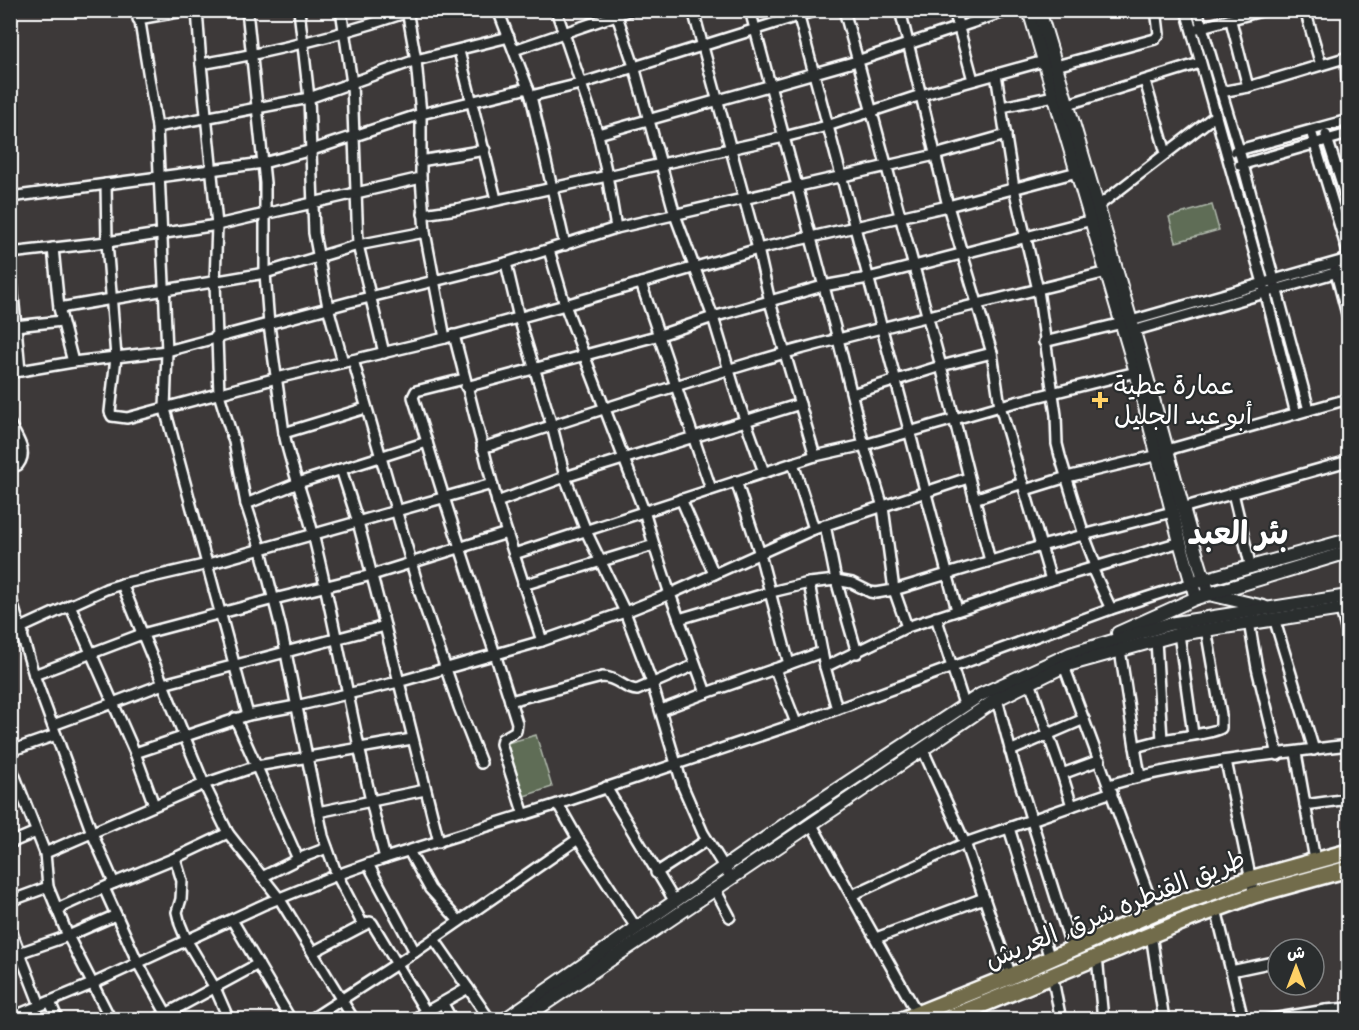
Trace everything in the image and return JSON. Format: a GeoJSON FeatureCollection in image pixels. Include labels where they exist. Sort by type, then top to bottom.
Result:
{"type":"FeatureCollection","features":[{"type":"Feature","properties":{"kind":"highway","name":"طريق القنطره شرق, العريش"},"geometry":{"type":"LineString","coordinates":[[902,1020],[1011,976],[1155,912],[1250,879],[1348,852]]}},
{"type":"Feature","properties":{"kind":"highway","name":"طريق القنطره شرق, العريش"},"geometry":{"type":"LineString","coordinates":[[945,1020],[968,1015],[1052,975],[1216,909],[1254,895],[1348,869]]}},
{"type":"Feature","properties":{"kind":"main road"},"geometry":{"type":"LineString","coordinates":[[1029,10],[1044,61],[1097,207],[1127,327],[1203,596]]}},
{"type":"Feature","properties":{"kind":"main road"},"geometry":{"type":"LineString","coordinates":[[1039,10],[1056,66],[1060,102],[1077,172],[1107,272],[1127,327],[1136,372],[1163,452]]}},
{"type":"Feature","properties":{"kind":"main road"},"geometry":{"type":"LineString","coordinates":[[1177,510],[1180,542],[1198,581]]}},
{"type":"Feature","properties":{"kind":"main road"},"geometry":{"type":"LineString","coordinates":[[504,1020],[552,993],[715,889],[727,873],[964,704],[998,686],[1203,596],[1319,554],[1348,540]]}},
{"type":"Feature","properties":{"kind":"main road"},"geometry":{"type":"LineString","coordinates":[[1198,581],[1319,554],[1348,552]]}},
{"type":"Feature","properties":{"kind":"main road"},"geometry":{"type":"LineString","coordinates":[[1203,596],[1274,614]]}},
{"type":"Feature","properties":{"kind":"main road"},"geometry":{"type":"LineString","coordinates":[[1070,654],[1169,624],[1249,622],[1348,596]]}},
{"type":"Feature","properties":{"kind":"main road"},"geometry":{"type":"LineString","coordinates":[[521,1020],[552,993],[675,902],[812,825],[997,699],[1030,682],[1065,666],[1212,624],[1274,614],[1345,609]]}},
{"type":"Feature","properties":{"kind":"street"},"geometry":{"type":"LineString","coordinates":[[189,10],[138,15],[157,127],[167,351],[165,409],[248,715]]}},
{"type":"Feature","properties":{"kind":"street"},"geometry":{"type":"LineString","coordinates":[[197,10],[217,225],[214,282],[219,394],[234,442],[246,504],[261,550],[286,653],[327,848],[337,875],[363,925]]}},
{"type":"Feature","properties":{"kind":"street"},"geometry":{"type":"LineString","coordinates":[[248,10],[265,183],[265,273],[269,325],[284,433],[314,536],[338,640],[370,802],[385,858]]}},
{"type":"Feature","properties":{"kind":"street"},"geometry":{"type":"LineString","coordinates":[[299,10],[309,98],[312,204],[318,257],[328,307],[366,408],[411,563],[445,668],[481,763]]}},
{"type":"Feature","properties":{"kind":"street"},"geometry":{"type":"LineString","coordinates":[[341,10],[352,83],[358,245],[384,353]]}},
{"type":"Feature","properties":{"kind":"street"},"geometry":{"type":"LineString","coordinates":[[498,10],[530,92],[565,245]]}},
{"type":"Feature","properties":{"kind":"street"},"geometry":{"type":"LineString","coordinates":[[556,10],[598,134],[616,228]]}},
{"type":"Feature","properties":{"kind":"street"},"geometry":{"type":"LineString","coordinates":[[514,50],[616,13],[631,10]]}},
{"type":"Feature","properties":{"kind":"street"},"geometry":{"type":"LineString","coordinates":[[693,10],[732,149],[784,354],[815,456]]}},
{"type":"Feature","properties":{"kind":"street"},"geometry":{"type":"LineString","coordinates":[[750,10],[864,445],[883,507],[894,590],[907,627]]}},
{"type":"Feature","properties":{"kind":"street"},"geometry":{"type":"LineString","coordinates":[[10,197],[263,163],[312,150],[421,114],[473,102],[580,84],[756,29],[798,13],[817,10]]}},
{"type":"Feature","properties":{"kind":"street"},"geometry":{"type":"LineString","coordinates":[[844,10],[941,366],[990,561]]}},
{"type":"Feature","properties":{"kind":"street"},"geometry":{"type":"LineString","coordinates":[[900,10],[948,206],[992,353],[1000,406],[1051,580]]}},
{"type":"Feature","properties":{"kind":"street"},"geometry":{"type":"LineString","coordinates":[[954,10],[973,80]]}},
{"type":"Feature","properties":{"kind":"street"},"geometry":{"type":"LineString","coordinates":[[598,134],[857,61],[1010,10]]}},
{"type":"Feature","properties":{"kind":"street"},"geometry":{"type":"LineString","coordinates":[[1056,66],[1155,39],[1159,31],[1157,17],[1161,10]]}},
{"type":"Feature","properties":{"kind":"street"},"geometry":{"type":"LineString","coordinates":[[1186,10],[1232,168],[1296,414]]}},
{"type":"Feature","properties":{"kind":"street"},"geometry":{"type":"LineString","coordinates":[[1197,10],[1243,164],[1309,410]]}},
{"type":"Feature","properties":{"kind":"street"},"geometry":{"type":"LineString","coordinates":[[1192,30],[1265,10]]}},
{"type":"Feature","properties":{"kind":"street"},"geometry":{"type":"LineString","coordinates":[[1305,10],[1321,65]]}},
{"type":"Feature","properties":{"kind":"street"},"geometry":{"type":"LineString","coordinates":[[201,64],[252,56],[304,43],[409,11],[421,114],[420,161],[423,214],[435,280],[449,337],[465,383],[497,502],[542,641]]}},
{"type":"Feature","properties":{"kind":"street"},"geometry":{"type":"LineString","coordinates":[[616,13],[650,120],[675,214],[764,472]]}},
{"type":"Feature","properties":{"kind":"street"},"geometry":{"type":"LineString","coordinates":[[798,13],[957,610]]}},
{"type":"Feature","properties":{"kind":"street"},"geometry":{"type":"LineString","coordinates":[[1231,21],[1248,87]]}},
{"type":"Feature","properties":{"kind":"street"},"geometry":{"type":"LineString","coordinates":[[157,127],[309,98],[416,60],[509,38]]}},
{"type":"Feature","properties":{"kind":"street"},"geometry":{"type":"LineString","coordinates":[[459,51],[496,199]]}},
{"type":"Feature","properties":{"kind":"street"},"geometry":{"type":"LineString","coordinates":[[1221,92],[1248,87],[1347,57],[1348,102]]}},
{"type":"Feature","properties":{"kind":"street"},"geometry":{"type":"LineString","coordinates":[[423,214],[457,209],[784,137],[827,126],[921,95],[1044,61]]}},
{"type":"Feature","properties":{"kind":"street"},"geometry":{"type":"LineString","coordinates":[[1002,107],[1060,102],[1145,81],[1200,63]]}},
{"type":"Feature","properties":{"kind":"street"},"geometry":{"type":"LineString","coordinates":[[996,74],[1014,188],[1038,290],[1056,415],[1057,444],[1094,567],[1111,609]]}},
{"type":"Feature","properties":{"kind":"street"},"geometry":{"type":"LineString","coordinates":[[1145,81],[1166,153]]}},
{"type":"Feature","properties":{"kind":"street"},"geometry":{"type":"LineString","coordinates":[[1097,207],[1216,115]]}},
{"type":"Feature","properties":{"kind":"street"},"geometry":{"type":"LineString","coordinates":[[1227,153],[1348,120]]}},
{"type":"Feature","properties":{"kind":"street"},"geometry":{"type":"LineString","coordinates":[[1323,128],[1348,202]]}},
{"type":"Feature","properties":{"kind":"street"},"geometry":{"type":"LineString","coordinates":[[1311,131],[1348,253]]}},
{"type":"Feature","properties":{"kind":"street"},"geometry":{"type":"LineString","coordinates":[[1232,168],[1348,134]]}},
{"type":"Feature","properties":{"kind":"street"},"geometry":{"type":"LineString","coordinates":[[10,262],[15,326],[15,372],[73,362],[167,351],[370,296],[506,263],[616,228],[797,188],[935,155],[1006,135]]}},
{"type":"Feature","properties":{"kind":"street"},"geometry":{"type":"LineString","coordinates":[[420,161],[485,150]]}},
{"type":"Feature","properties":{"kind":"street"},"geometry":{"type":"LineString","coordinates":[[106,184],[106,242],[116,357],[111,402],[112,416],[127,418],[277,378],[449,337],[758,249],[948,206],[1077,172]]}},
{"type":"Feature","properties":{"kind":"street"},"geometry":{"type":"LineString","coordinates":[[10,253],[106,242],[217,225],[421,178]]}},
{"type":"Feature","properties":{"kind":"street"},"geometry":{"type":"LineString","coordinates":[[524,815],[501,744],[502,739],[517,728],[486,621],[443,498],[413,397],[416,391],[535,369],[660,335],[712,317],[823,286],[868,278],[1092,220]]}},
{"type":"Feature","properties":{"kind":"street"},"geometry":{"type":"LineString","coordinates":[[59,308],[265,273],[358,245],[425,232]]}},
{"type":"Feature","properties":{"kind":"street"},"geometry":{"type":"LineString","coordinates":[[52,248],[59,308],[73,362]]}},
{"type":"Feature","properties":{"kind":"street"},"geometry":{"type":"LineString","coordinates":[[549,250],[566,305],[644,511],[670,594],[706,693]]}},
{"type":"Feature","properties":{"kind":"street"},"geometry":{"type":"LineString","coordinates":[[1044,342],[1127,327],[1266,293],[1335,268],[1348,259]]}},
{"type":"Feature","properties":{"kind":"street"},"geometry":{"type":"LineString","coordinates":[[506,263],[519,318],[565,477],[586,531],[626,612],[652,683],[675,764],[693,810],[707,840],[727,873]]}},
{"type":"Feature","properties":{"kind":"street"},"geometry":{"type":"LineString","coordinates":[[1335,268],[1348,318]]}},
{"type":"Feature","properties":{"kind":"street"},"geometry":{"type":"LineString","coordinates":[[1127,327],[1274,279],[1335,268],[1348,269]]}},
{"type":"Feature","properties":{"kind":"street"},"geometry":{"type":"LineString","coordinates":[[482,448],[606,407],[784,354],[977,303],[1107,272]]}},
{"type":"Feature","properties":{"kind":"street"},"geometry":{"type":"LineString","coordinates":[[641,282],[711,489]]}},
{"type":"Feature","properties":{"kind":"street"},"geometry":{"type":"LineString","coordinates":[[15,326],[62,321]]}},
{"type":"Feature","properties":{"kind":"street"},"geometry":{"type":"LineString","coordinates":[[852,394],[941,366],[992,353]]}},
{"type":"Feature","properties":{"kind":"street"},"geometry":{"type":"LineString","coordinates":[[514,554],[815,456],[1136,372]]}},
{"type":"Feature","properties":{"kind":"street"},"geometry":{"type":"LineString","coordinates":[[974,499],[1163,452],[1348,399]]}},
{"type":"Feature","properties":{"kind":"street"},"geometry":{"type":"LineString","coordinates":[[497,502],[565,477],[800,404]]}},
{"type":"Feature","properties":{"kind":"street"},"geometry":{"type":"LineString","coordinates":[[284,433],[366,408]]}},
{"type":"Feature","properties":{"kind":"street"},"geometry":{"type":"LineString","coordinates":[[10,424],[21,446],[23,456],[18,465],[10,468]]}},
{"type":"Feature","properties":{"kind":"street"},"geometry":{"type":"LineString","coordinates":[[246,504],[298,483],[427,442]]}},
{"type":"Feature","properties":{"kind":"street"},"geometry":{"type":"LineString","coordinates":[[679,619],[771,592],[836,580],[852,583],[870,592],[894,590],[1041,546],[1348,461]]}},
{"type":"Feature","properties":{"kind":"street"},"geometry":{"type":"LineString","coordinates":[[793,463],[814,529]]}},
{"type":"Feature","properties":{"kind":"street"},"geometry":{"type":"LineString","coordinates":[[341,470],[372,575],[439,842]]}},
{"type":"Feature","properties":{"kind":"street"},"geometry":{"type":"LineString","coordinates":[[135,753],[235,718],[398,682],[542,641],[670,594],[814,529],[968,478]]}},
{"type":"Feature","properties":{"kind":"street"},"geometry":{"type":"LineString","coordinates":[[736,481],[760,554],[789,664]]}},
{"type":"Feature","properties":{"kind":"street"},"geometry":{"type":"LineString","coordinates":[[10,638],[70,605],[122,584],[314,536],[492,484]]}},
{"type":"Feature","properties":{"kind":"street"},"geometry":{"type":"LineString","coordinates":[[1233,493],[1251,568]]}},
{"type":"Feature","properties":{"kind":"street"},"geometry":{"type":"LineString","coordinates":[[681,499],[714,574]]}},
{"type":"Feature","properties":{"kind":"street"},"geometry":{"type":"LineString","coordinates":[[825,525],[836,580],[857,652]]}},
{"type":"Feature","properties":{"kind":"street"},"geometry":{"type":"LineString","coordinates":[[34,675],[142,634],[372,575],[507,533]]}},
{"type":"Feature","properties":{"kind":"street"},"geometry":{"type":"LineString","coordinates":[[825,667],[907,627],[1051,580],[1180,542]]}},
{"type":"Feature","properties":{"kind":"street"},"geometry":{"type":"LineString","coordinates":[[524,585],[654,545]]}},
{"type":"Feature","properties":{"kind":"street"},"geometry":{"type":"LineString","coordinates":[[10,1018],[92,984],[279,898],[337,875],[606,788],[837,709],[1111,609],[1198,581]]}},
{"type":"Feature","properties":{"kind":"street"},"geometry":{"type":"LineString","coordinates":[[122,584],[204,784],[228,833],[279,898],[354,1020]]}},
{"type":"Feature","properties":{"kind":"street"},"geometry":{"type":"LineString","coordinates":[[809,584],[825,667],[837,709]]}},
{"type":"Feature","properties":{"kind":"street"},"geometry":{"type":"LineString","coordinates":[[10,595],[34,675],[92,833],[114,883]]}},
{"type":"Feature","properties":{"kind":"street"},"geometry":{"type":"LineString","coordinates":[[70,605],[135,753],[154,805]]}},
{"type":"Feature","properties":{"kind":"street"},"geometry":{"type":"LineString","coordinates":[[1345,609],[1348,636]]}},
{"type":"Feature","properties":{"kind":"street"},"geometry":{"type":"LineString","coordinates":[[1274,614],[1314,750]]}},
{"type":"Feature","properties":{"kind":"street"},"geometry":{"type":"LineString","coordinates":[[936,617],[964,704]]}},
{"type":"Feature","properties":{"kind":"street"},"geometry":{"type":"LineString","coordinates":[[1249,622],[1257,668],[1278,755]]}},
{"type":"Feature","properties":{"kind":"street"},"geometry":{"type":"LineString","coordinates":[[1135,747],[1193,734],[1219,731],[1222,726],[1212,624]]}},
{"type":"Feature","properties":{"kind":"street"},"geometry":{"type":"LineString","coordinates":[[53,725],[163,684],[385,626]]}},
{"type":"Feature","properties":{"kind":"street"},"geometry":{"type":"LineString","coordinates":[[1179,634],[1193,734]]}},
{"type":"Feature","properties":{"kind":"street"},"geometry":{"type":"LineString","coordinates":[[1156,640],[1162,740]]}},
{"type":"Feature","properties":{"kind":"street"},"geometry":{"type":"LineString","coordinates":[[1120,650],[1140,776]]}},
{"type":"Feature","properties":{"kind":"street"},"geometry":{"type":"LineString","coordinates":[[661,711],[822,652]]}},
{"type":"Feature","properties":{"kind":"street"},"geometry":{"type":"LineString","coordinates":[[510,701],[602,677],[613,678],[633,691],[695,665]]}},
{"type":"Feature","properties":{"kind":"street"},"geometry":{"type":"LineString","coordinates":[[1065,666],[1155,912]]}},
{"type":"Feature","properties":{"kind":"street"},"geometry":{"type":"LineString","coordinates":[[775,669],[796,723]]}},
{"type":"Feature","properties":{"kind":"street"},"geometry":{"type":"LineString","coordinates":[[1030,682],[1072,806]]}},
{"type":"Feature","properties":{"kind":"street"},"geometry":{"type":"LineString","coordinates":[[997,699],[1010,751],[1072,949]]}},
{"type":"Feature","properties":{"kind":"street"},"geometry":{"type":"LineString","coordinates":[[235,718],[298,859]]}},
{"type":"Feature","properties":{"kind":"street"},"geometry":{"type":"LineString","coordinates":[[1010,751],[1084,719]]}},
{"type":"Feature","properties":{"kind":"street"},"geometry":{"type":"LineString","coordinates":[[10,751],[56,735]]}},
{"type":"Feature","properties":{"kind":"street"},"geometry":{"type":"LineString","coordinates":[[45,853],[204,784],[257,766],[360,750],[412,739]]}},
{"type":"Feature","properties":{"kind":"street"},"geometry":{"type":"LineString","coordinates":[[852,895],[965,843],[1072,806],[1140,776],[1226,761],[1348,745]]}},
{"type":"Feature","properties":{"kind":"street"},"geometry":{"type":"LineString","coordinates":[[923,750],[965,843],[1011,976]]}},
{"type":"Feature","properties":{"kind":"street"},"geometry":{"type":"LineString","coordinates":[[1296,753],[1315,860]]}},
{"type":"Feature","properties":{"kind":"street"},"geometry":{"type":"LineString","coordinates":[[1062,774],[1100,760]]}},
{"type":"Feature","properties":{"kind":"street"},"geometry":{"type":"LineString","coordinates":[[1226,761],[1254,895]]}},
{"type":"Feature","properties":{"kind":"street"},"geometry":{"type":"LineString","coordinates":[[10,764],[14,786],[45,853],[48,887],[68,936],[111,1020]]}},
{"type":"Feature","properties":{"kind":"street"},"geometry":{"type":"LineString","coordinates":[[606,788],[675,902]]}},
{"type":"Feature","properties":{"kind":"street"},"geometry":{"type":"LineString","coordinates":[[318,812],[425,790]]}},
{"type":"Feature","properties":{"kind":"street"},"geometry":{"type":"LineString","coordinates":[[1305,805],[1348,799]]}},
{"type":"Feature","properties":{"kind":"street"},"geometry":{"type":"LineString","coordinates":[[558,804],[637,929]]}},
{"type":"Feature","properties":{"kind":"street"},"geometry":{"type":"LineString","coordinates":[[812,825],[917,1013]]}},
{"type":"Feature","properties":{"kind":"street"},"geometry":{"type":"LineString","coordinates":[[1009,828],[1050,959]]}},
{"type":"Feature","properties":{"kind":"street"},"geometry":{"type":"LineString","coordinates":[[10,843],[36,832]]}},
{"type":"Feature","properties":{"kind":"street"},"geometry":{"type":"LineString","coordinates":[[57,909],[228,833]]}},
{"type":"Feature","properties":{"kind":"street"},"geometry":{"type":"LineString","coordinates":[[310,1020],[415,952],[578,839]]}},
{"type":"Feature","properties":{"kind":"street"},"geometry":{"type":"LineString","coordinates":[[657,873],[707,840]]}},
{"type":"Feature","properties":{"kind":"street"},"geometry":{"type":"LineString","coordinates":[[262,877],[327,848]]}},
{"type":"Feature","properties":{"kind":"street"},"geometry":{"type":"LineString","coordinates":[[409,850],[430,889],[459,921]]}},
{"type":"Feature","properties":{"kind":"street"},"geometry":{"type":"LineString","coordinates":[[175,858],[183,889],[178,906],[178,917],[187,941],[215,988],[230,1020]]}},
{"type":"Feature","properties":{"kind":"street"},"geometry":{"type":"LineString","coordinates":[[368,864],[415,952]]}},
{"type":"Feature","properties":{"kind":"street"},"geometry":{"type":"LineString","coordinates":[[10,901],[48,887]]}},
{"type":"Feature","properties":{"kind":"street"},"geometry":{"type":"LineString","coordinates":[[104,888],[138,963],[169,1016]]}},
{"type":"Feature","properties":{"kind":"street"},"geometry":{"type":"LineString","coordinates":[[715,889],[730,917]]}},
{"type":"Feature","properties":{"kind":"street"},"geometry":{"type":"LineString","coordinates":[[876,938],[984,898]]}},
{"type":"Feature","properties":{"kind":"street"},"geometry":{"type":"LineString","coordinates":[[1216,909],[1243,1020]]}},
{"type":"Feature","properties":{"kind":"street"},"geometry":{"type":"LineString","coordinates":[[15,955],[68,936],[116,915]]}},
{"type":"Feature","properties":{"kind":"street"},"geometry":{"type":"LineString","coordinates":[[232,920],[291,1020]]}},
{"type":"Feature","properties":{"kind":"street"},"geometry":{"type":"LineString","coordinates":[[313,952],[370,922],[426,1012]]}},
{"type":"Feature","properties":{"kind":"street"},"geometry":{"type":"LineString","coordinates":[[10,928],[15,955],[40,1005]]}},
{"type":"Feature","properties":{"kind":"street"},"geometry":{"type":"LineString","coordinates":[[1151,934],[1164,1020]]}},
{"type":"Feature","properties":{"kind":"street"},"geometry":{"type":"LineString","coordinates":[[434,939],[490,1020]]}},
{"type":"Feature","properties":{"kind":"street"},"geometry":{"type":"LineString","coordinates":[[1097,956],[1103,1020]]}},
{"type":"Feature","properties":{"kind":"street"},"geometry":{"type":"LineString","coordinates":[[1231,971],[1266,963]]}},
{"type":"Feature","properties":{"kind":"street"},"geometry":{"type":"LineString","coordinates":[[155,1020],[169,1016],[258,964]]}},
{"type":"Feature","properties":{"kind":"street"},"geometry":{"type":"LineString","coordinates":[[1052,975],[1061,1020]]}},
{"type":"Feature","properties":{"kind":"street"},"geometry":{"type":"LineString","coordinates":[[412,1020],[468,988]]}},
{"type":"Feature","properties":{"kind":"street"},"geometry":{"type":"LineString","coordinates":[[50,1002],[58,1020]]}},
{"type":"Feature","properties":{"kind":"street"},"geometry":{"type":"LineString","coordinates":[[443,1004],[452,1020]]}},
{"type":"Feature","properties":{"kind":"street"},"geometry":{"type":"LineString","coordinates":[[1266,1020],[1326,1015],[1348,1008]]}},
{"type":"Feature","properties":{"kind":"green space"},"geometry":{"type":"Polygon","coordinates":[[[1212,205],[1219,230],[1176,242],[1169,217],[1212,205]]]}},
{"type":"Feature","properties":{"kind":"green space"},"geometry":{"type":"Polygon","coordinates":[[[536,735],[552,787],[521,797],[504,744],[536,735]]]}},
{"type":"Feature","properties":{"kind":"place","name":"عمارة عطية أبو عبد الجليل"},"geometry":{"type":"Point","coordinates":[1100,400]}},
{"type":"Feature","properties":{"kind":"district","name":"بئر العبد"},"geometry":{"type":"Point","coordinates":[1238,533]}}]}
